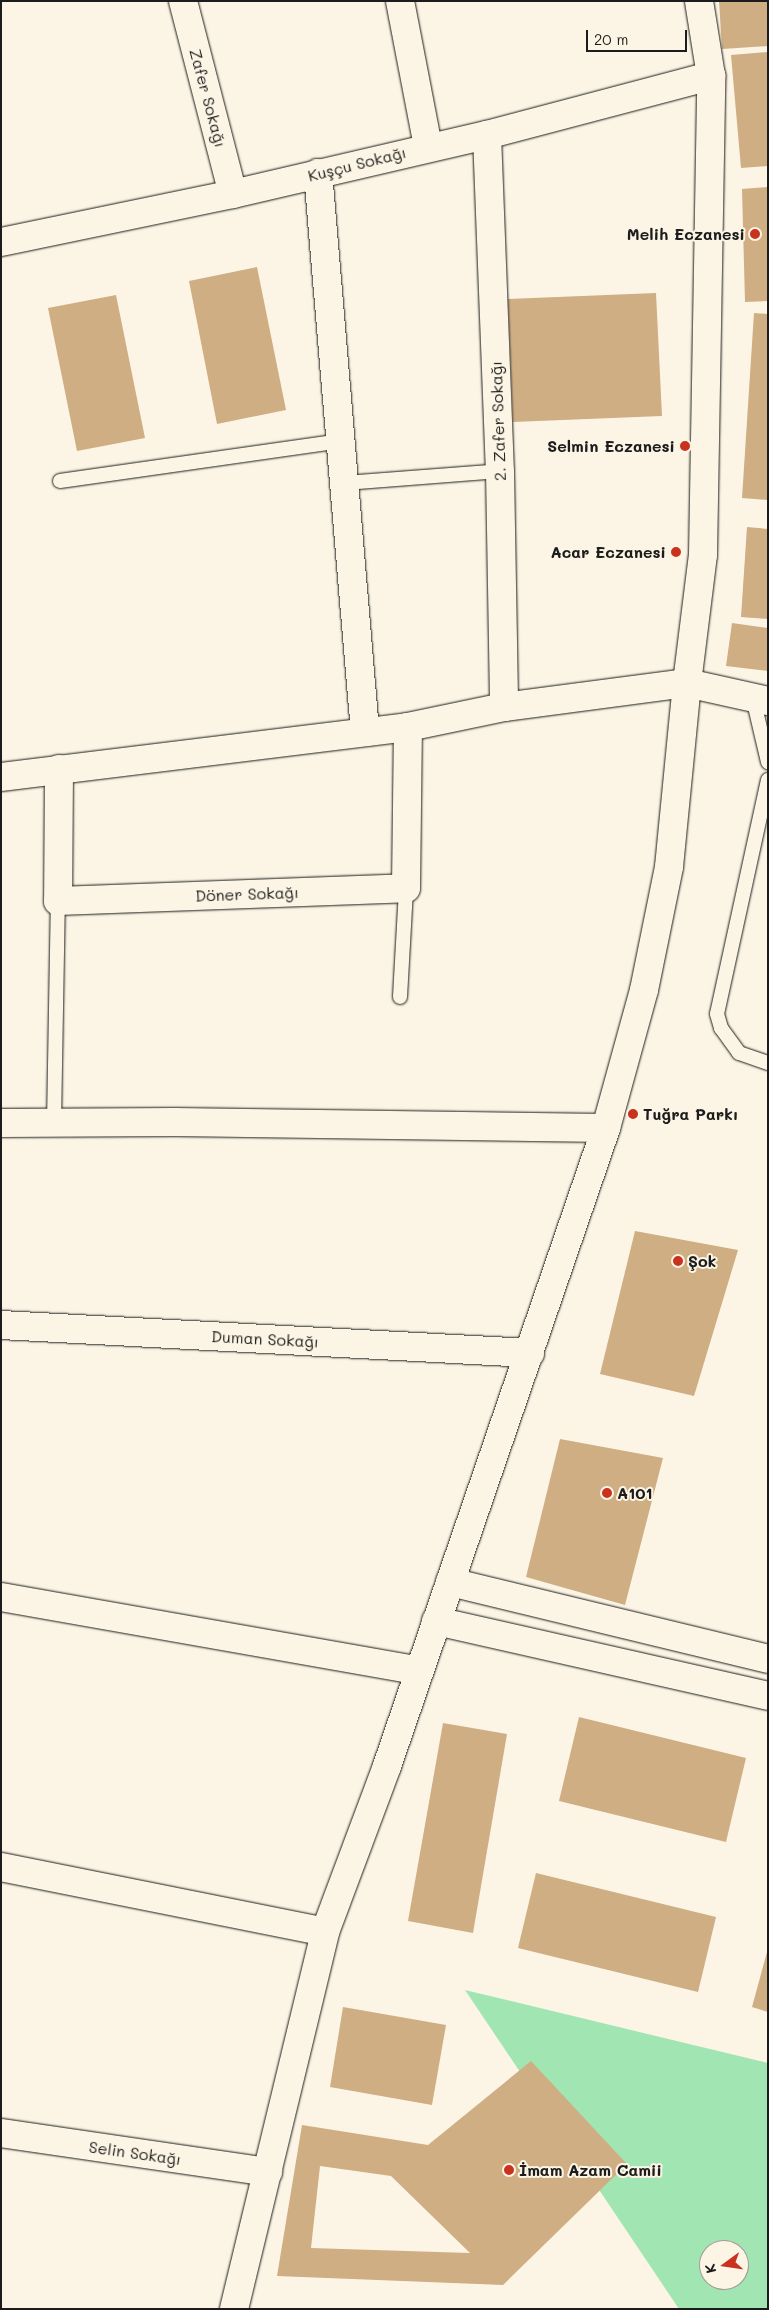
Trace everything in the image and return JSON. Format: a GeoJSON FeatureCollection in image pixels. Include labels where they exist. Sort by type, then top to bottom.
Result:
{"type":"FeatureCollection","features":[{"type":"Feature","properties":{"kind":"street","name":"Zafer Sokağı"},"geometry":{"type":"LineString","coordinates":[[183,1],[233,194]]}},
{"type":"Feature","properties":{"kind":"street"},"geometry":{"type":"LineString","coordinates":[[400,1],[428,147]]}},
{"type":"Feature","properties":{"kind":"street"},"geometry":{"type":"LineString","coordinates":[[234,2309],[325,1932],[420,1671],[606,1128],[644,990],[669,867],[687,683],[703,555],[711,76],[698,1]]}},
{"type":"Feature","properties":{"kind":"street","name":"Kuşçu Sokağı"},"geometry":{"type":"LineString","coordinates":[[1,242],[233,194],[428,147],[487,135],[711,76]]}},
{"type":"Feature","properties":{"kind":"street","name":"2. Zafer Sokağı"},"geometry":{"type":"LineString","coordinates":[[487,135],[500,471],[504,706]]}},
{"type":"Feature","properties":{"kind":"street"},"geometry":{"type":"LineString","coordinates":[[318,173],[366,732]]}},
{"type":"Feature","properties":{"kind":"street"},"geometry":{"type":"LineString","coordinates":[[1,777],[408,727],[504,706],[687,683],[760,699]]}},
{"type":"Feature","properties":{"kind":"street"},"geometry":{"type":"LineString","coordinates":[[406,888],[408,727]]}},
{"type":"Feature","properties":{"kind":"street"},"geometry":{"type":"LineString","coordinates":[[58,901],[59,769]]}},
{"type":"Feature","properties":{"kind":"street","name":"Döner Sokağı"},"geometry":{"type":"LineString","coordinates":[[58,901],[406,888]]}},
{"type":"Feature","properties":{"kind":"street"},"geometry":{"type":"LineString","coordinates":[[1,1123],[606,1128]]}},
{"type":"Feature","properties":{"kind":"street","name":"Duman Sokağı"},"geometry":{"type":"LineString","coordinates":[[1,1325],[530,1353]]}},
{"type":"Feature","properties":{"kind":"street"},"geometry":{"type":"LineString","coordinates":[[450,1582],[768,1659]]}},
{"type":"Feature","properties":{"kind":"street"},"geometry":{"type":"LineString","coordinates":[[1,1597],[420,1671]]}},
{"type":"Feature","properties":{"kind":"street"},"geometry":{"type":"LineString","coordinates":[[436,1621],[768,1696]]}},
{"type":"Feature","properties":{"kind":"street"},"geometry":{"type":"LineString","coordinates":[[1,1867],[325,1932]]}},
{"type":"Feature","properties":{"kind":"street","name":"Selin Sokağı"},"geometry":{"type":"LineString","coordinates":[[1,2133],[268,2172]]}},
{"type":"Feature","properties":{"kind":"lane"},"geometry":{"type":"LineString","coordinates":[[60,481],[341,441]]}},
{"type":"Feature","properties":{"kind":"lane"},"geometry":{"type":"LineString","coordinates":[[345,483],[500,471]]}},
{"type":"Feature","properties":{"kind":"lane"},"geometry":{"type":"LineString","coordinates":[[760,699],[768,762]]}},
{"type":"Feature","properties":{"kind":"lane"},"geometry":{"type":"LineString","coordinates":[[768,780],[717,1014],[728,1041],[739,1053],[768,1063]]}},
{"type":"Feature","properties":{"kind":"lane"},"geometry":{"type":"LineString","coordinates":[[400,997],[406,888]]}},
{"type":"Feature","properties":{"kind":"lane"},"geometry":{"type":"LineString","coordinates":[[54,1123],[58,901]]}},
{"type":"Feature","properties":{"kind":"green space"},"geometry":{"type":"Polygon","coordinates":[[[465,1990],[768,2063],[768,2309],[679,2309],[465,1990]]]}},
{"type":"Feature","properties":{"kind":"building"},"geometry":{"type":"Polygon","coordinates":[[[719,1],[768,1],[768,46],[722,49],[719,1]]]}},
{"type":"Feature","properties":{"kind":"building"},"geometry":{"type":"Polygon","coordinates":[[[768,52],[768,166],[741,168],[731,55],[768,52]]]}},
{"type":"Feature","properties":{"kind":"building"},"geometry":{"type":"Polygon","coordinates":[[[768,187],[768,301],[745,302],[742,189],[768,187]]]}},
{"type":"Feature","properties":{"kind":"building"},"geometry":{"type":"Polygon","coordinates":[[[257,267],[286,410],[217,424],[189,281],[257,267]]]}},
{"type":"Feature","properties":{"kind":"building"},"geometry":{"type":"Polygon","coordinates":[[[656,293],[662,416],[513,422],[508,299],[656,293]]]}},
{"type":"Feature","properties":{"kind":"building"},"geometry":{"type":"Polygon","coordinates":[[[116,295],[145,438],[77,451],[48,308],[116,295]]]}},
{"type":"Feature","properties":{"kind":"building"},"geometry":{"type":"Polygon","coordinates":[[[754,313],[768,314],[768,500],[742,498],[754,313]]]}},
{"type":"Feature","properties":{"kind":"building"},"geometry":{"type":"Polygon","coordinates":[[[747,527],[768,529],[768,619],[741,617],[747,527]]]}},
{"type":"Feature","properties":{"kind":"building"},"geometry":{"type":"Polygon","coordinates":[[[732,623],[768,628],[768,671],[726,666],[732,623]]]}},
{"type":"Feature","properties":{"kind":"building"},"geometry":{"type":"Polygon","coordinates":[[[635,1231],[738,1250],[694,1396],[600,1374],[635,1231]]]}},
{"type":"Feature","properties":{"kind":"building"},"geometry":{"type":"Polygon","coordinates":[[[560,1439],[663,1458],[625,1605],[526,1577],[560,1439]]]}},
{"type":"Feature","properties":{"kind":"building"},"geometry":{"type":"Polygon","coordinates":[[[579,1717],[746,1758],[726,1842],[559,1801],[579,1717]]]}},
{"type":"Feature","properties":{"kind":"building"},"geometry":{"type":"Polygon","coordinates":[[[443,1723],[507,1734],[473,1933],[408,1921],[443,1723]]]}},
{"type":"Feature","properties":{"kind":"building"},"geometry":{"type":"Polygon","coordinates":[[[536,1873],[716,1917],[698,1992],[518,1948],[536,1873]]]}},
{"type":"Feature","properties":{"kind":"building"},"geometry":{"type":"Polygon","coordinates":[[[768,1952],[768,2012],[752,2007],[768,1952]]]}},
{"type":"Feature","properties":{"kind":"building"},"geometry":{"type":"Polygon","coordinates":[[[343,2007],[446,2025],[432,2105],[330,2087],[343,2007]]]}},
{"type":"Feature","properties":{"kind":"building","name":"İmam Azam Camii"},"geometry":{"type":"Polygon","coordinates":[[[531,2061],[627,2164],[503,2285],[277,2276],[302,2125],[428,2145],[531,2061]],[[320,2166],[311,2248],[470,2253],[391,2176],[320,2166]]]}},
{"type":"Feature","properties":{"kind":"place","name":"Melih Eczanesi"},"geometry":{"type":"Point","coordinates":[755,234]}},
{"type":"Feature","properties":{"kind":"place","name":"Selmin Eczanesi"},"geometry":{"type":"Point","coordinates":[685,446]}},
{"type":"Feature","properties":{"kind":"place","name":"Acar Eczanesi"},"geometry":{"type":"Point","coordinates":[676,552]}},
{"type":"Feature","properties":{"kind":"place","name":"Tuğra Parkı"},"geometry":{"type":"Point","coordinates":[633,1114]}},
{"type":"Feature","properties":{"kind":"place","name":"Şok"},"geometry":{"type":"Point","coordinates":[678,1261]}},
{"type":"Feature","properties":{"kind":"place","name":"A101"},"geometry":{"type":"Point","coordinates":[607,1493]}},
{"type":"Feature","properties":{"kind":"place","name":"İmam Azam Camii"},"geometry":{"type":"Point","coordinates":[509,2170]}}]}
